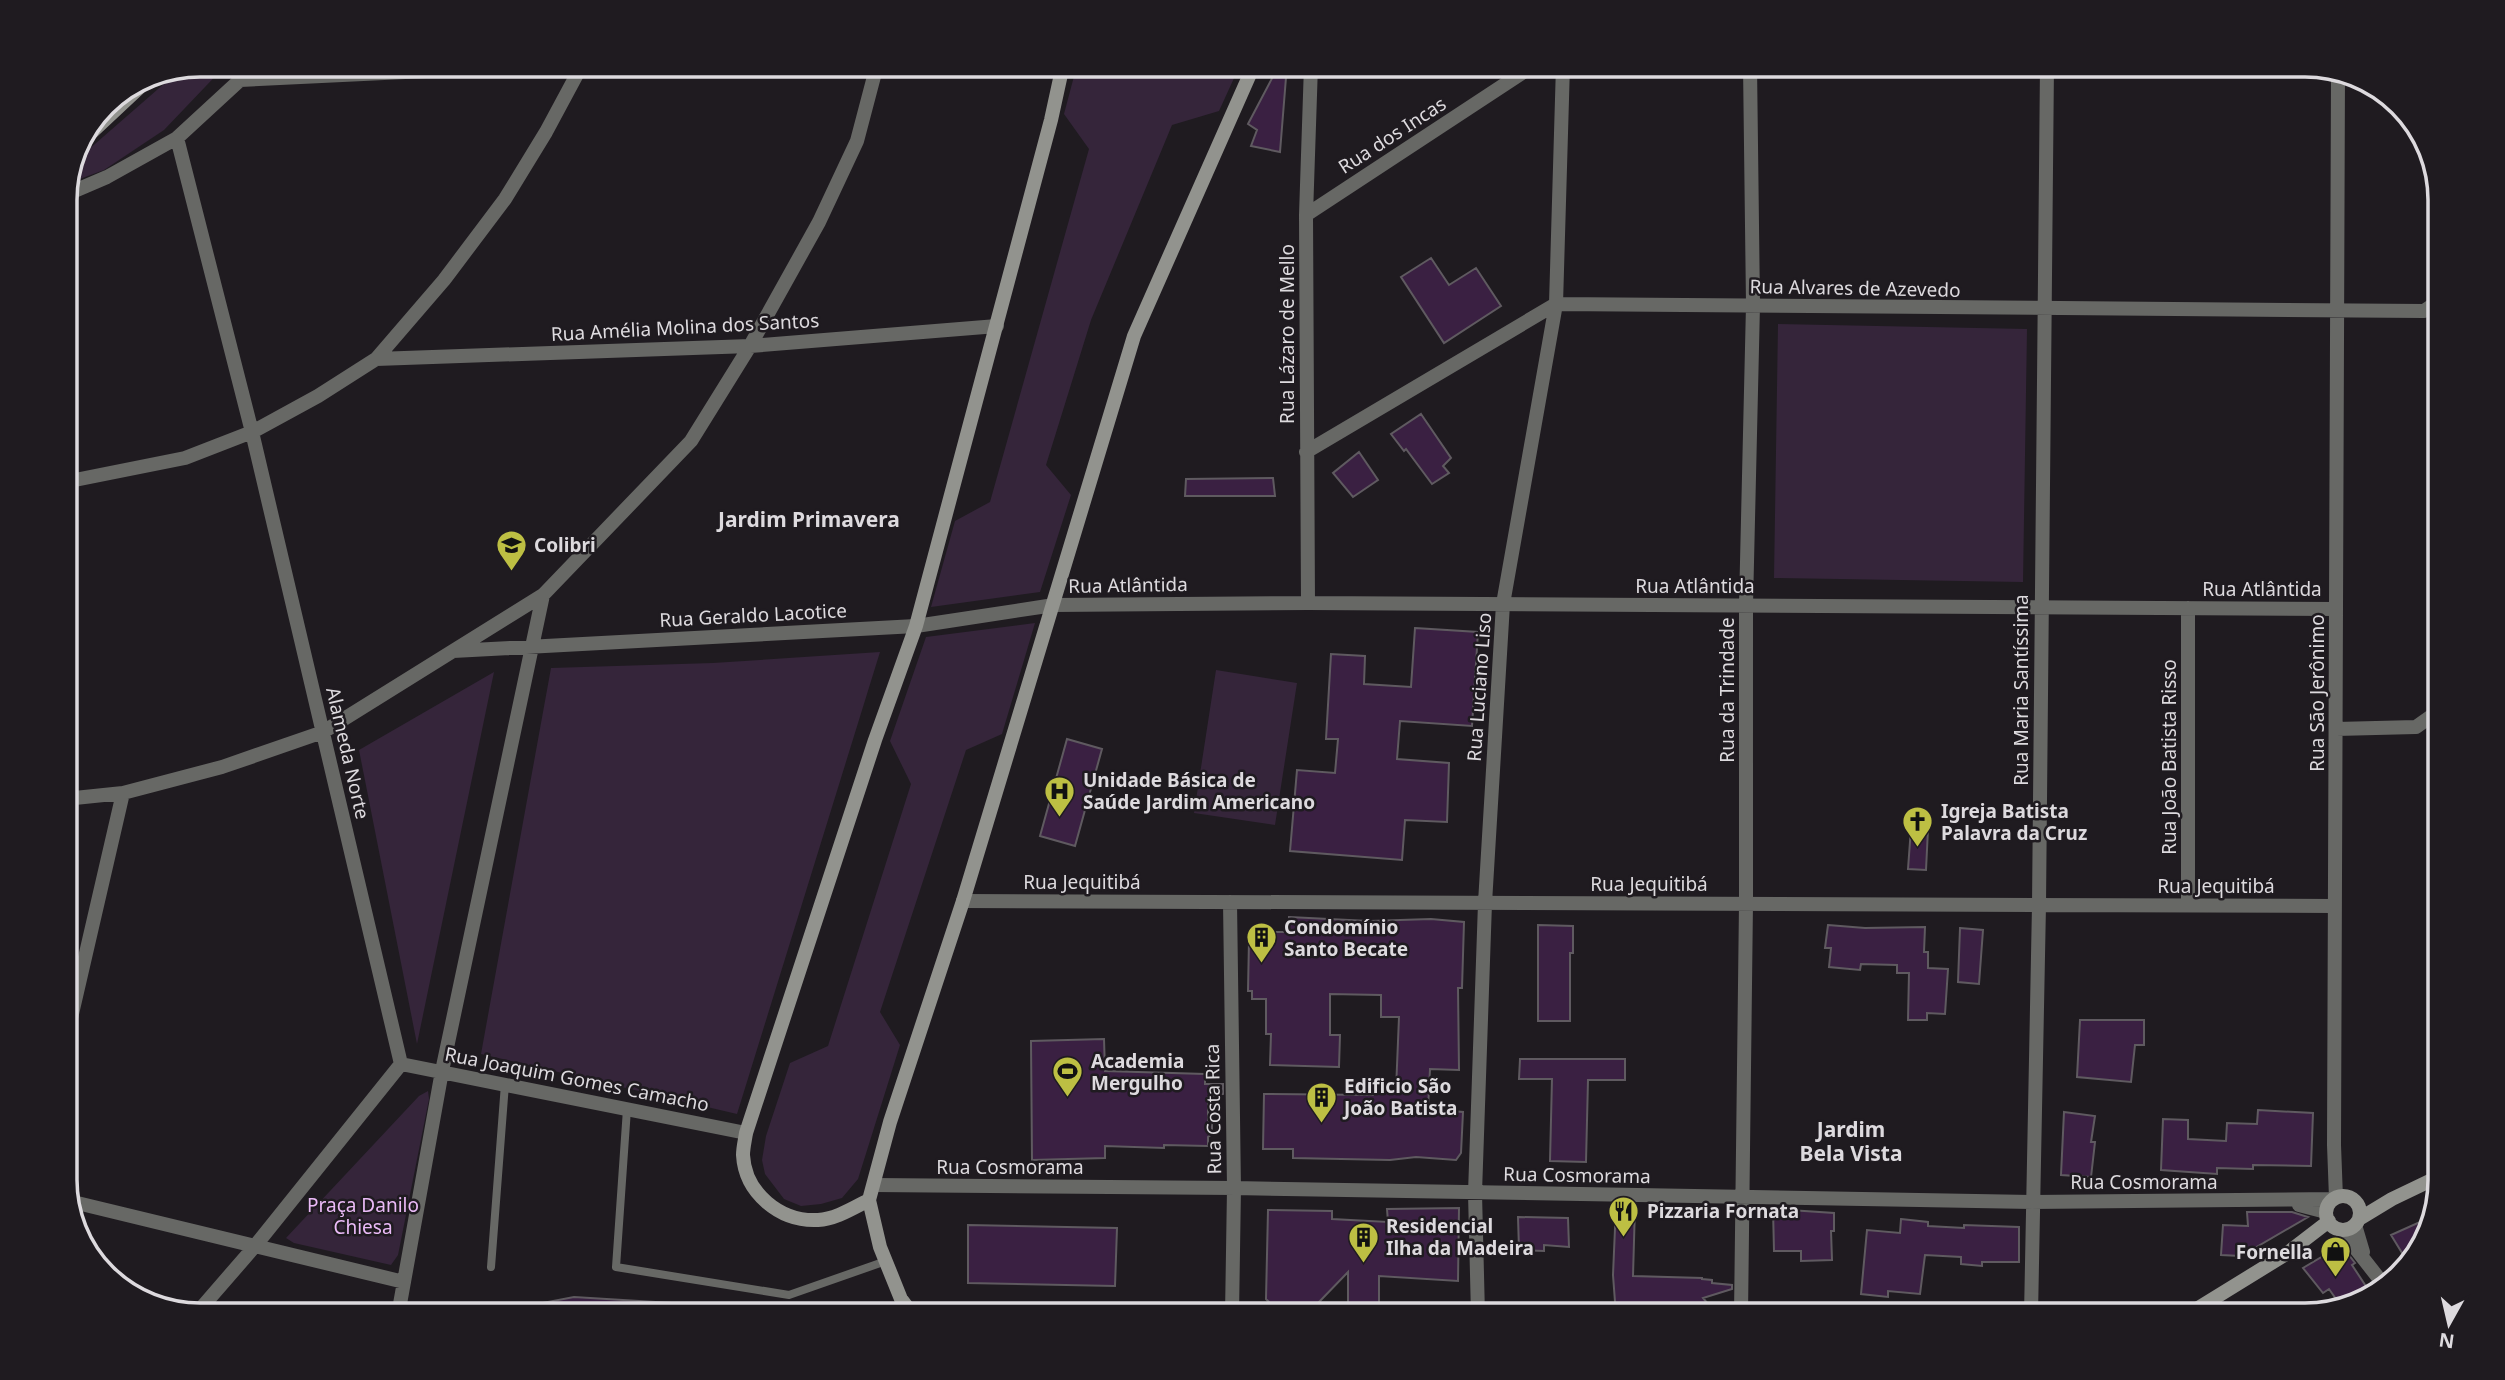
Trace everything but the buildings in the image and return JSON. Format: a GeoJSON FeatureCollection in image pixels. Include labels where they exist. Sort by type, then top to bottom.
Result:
{"type":"FeatureCollection","features":[{"type":"Feature","properties":{"kind":"main road"},"geometry":{"type":"LineString","coordinates":[[869,1200],[840,1214],[819,1220],[795,1218],[773,1209],[758,1194],[749,1179],[743,1155],[746,1133],[875,740],[916,626],[1060,77]]}},
{"type":"Feature","properties":{"kind":"main road"},"geometry":{"type":"LineString","coordinates":[[904,1303],[886,1261],[869,1200],[890,1122],[963,901],[1134,336],[1249,77]]}},
{"type":"Feature","properties":{"kind":"main road"},"geometry":{"type":"LineString","coordinates":[[2206,1303],[2286,1254],[2342,1213],[2392,1199],[2428,1182]]}},
{"type":"Feature","properties":{"kind":"street"},"geometry":{"type":"LineString","coordinates":[[77,190],[107,177],[177,138],[241,77]]}},
{"type":"Feature","properties":{"kind":"street"},"geometry":{"type":"LineString","coordinates":[[240,80],[302,77]]}},
{"type":"Feature","properties":{"kind":"street"},"geometry":{"type":"LineString","coordinates":[[77,480],[185,458],[252,432],[318,396],[376,359],[444,280],[505,200],[547,132],[576,77]]}},
{"type":"Feature","properties":{"kind":"street"},"geometry":{"type":"LineString","coordinates":[[77,798],[123,793],[222,767],[323,732],[542,595],[691,441],[750,346],[819,222],[857,141],[874,77]]}},
{"type":"Feature","properties":{"kind":"street","name":"Rua Lázaro de Mello"},"geometry":{"type":"LineString","coordinates":[[1308,603],[1306,215],[1311,77]]}},
{"type":"Feature","properties":{"kind":"street","name":"Rua dos Incas"},"geometry":{"type":"LineString","coordinates":[[1306,215],[1516,77]]}},
{"type":"Feature","properties":{"kind":"street","name":"Rua Luciano Liso"},"geometry":{"type":"LineString","coordinates":[[1478,1303],[1475,1193],[1485,903],[1503,604],[1556,304],[1563,77]]}},
{"type":"Feature","properties":{"kind":"street","name":"Rua da Trindade"},"geometry":{"type":"LineString","coordinates":[[1741,1303],[1746,605],[1753,305],[1750,77]]}},
{"type":"Feature","properties":{"kind":"street","name":"Rua Maria Santíssima"},"geometry":{"type":"LineString","coordinates":[[2031,1303],[2039,905],[2047,77]]}},
{"type":"Feature","properties":{"kind":"street","name":"Rua São Jerônimo"},"geometry":{"type":"LineString","coordinates":[[2338,82],[2334,1145],[2342,1213]]}},
{"type":"Feature","properties":{"kind":"street","name":"Alameda Norte"},"geometry":{"type":"LineString","coordinates":[[177,138],[252,432],[401,1064]]}},
{"type":"Feature","properties":{"kind":"street"},"geometry":{"type":"LineString","coordinates":[[1306,452],[1556,304]]}},
{"type":"Feature","properties":{"kind":"street","name":"Rua Alvares de Azevedo"},"geometry":{"type":"LineString","coordinates":[[1556,304],[2045,310],[2424,311],[2428,308]]}},
{"type":"Feature","properties":{"kind":"street","name":"Rua Amélia Molina dos Santos"},"geometry":{"type":"LineString","coordinates":[[376,359],[750,346],[997,326]]}},
{"type":"Feature","properties":{"kind":"street"},"geometry":{"type":"LineString","coordinates":[[400,1303],[442,1071],[542,595]]}},
{"type":"Feature","properties":{"kind":"street","name":"Rua Atlântida"},"geometry":{"type":"LineString","coordinates":[[1054,605],[1308,603],[2336,609]]}},
{"type":"Feature","properties":{"kind":"street","name":"Rua Geraldo Lacotice"},"geometry":{"type":"LineString","coordinates":[[453,651],[916,626],[1054,605]]}},
{"type":"Feature","properties":{"kind":"street","name":"Rua João Batista Risso"},"geometry":{"type":"LineString","coordinates":[[2188,608],[2188,905]]}},
{"type":"Feature","properties":{"kind":"street"},"geometry":{"type":"LineString","coordinates":[[2336,729],[2416,727],[2428,718]]}},
{"type":"Feature","properties":{"kind":"street"},"geometry":{"type":"LineString","coordinates":[[77,992],[123,793]]}},
{"type":"Feature","properties":{"kind":"street","name":"Rua Jequitibá"},"geometry":{"type":"LineString","coordinates":[[963,901],[2334,906]]}},
{"type":"Feature","properties":{"kind":"street","name":"Rua Costa Rica"},"geometry":{"type":"LineString","coordinates":[[1230,902],[1234,1188],[1232,1303]]}},
{"type":"Feature","properties":{"kind":"street"},"geometry":{"type":"LineString","coordinates":[[206,1303],[255,1246],[401,1064]]}},
{"type":"Feature","properties":{"kind":"street","name":"Rua Joaquim Gomes Camacho"},"geometry":{"type":"LineString","coordinates":[[401,1064],[746,1133]]}},
{"type":"Feature","properties":{"kind":"street","name":"Rua Cosmorama"},"geometry":{"type":"LineString","coordinates":[[874,1185],[1234,1188],[2032,1202],[2281,1200],[2342,1213]]}},
{"type":"Feature","properties":{"kind":"street"},"geometry":{"type":"LineString","coordinates":[[79,1203],[404,1282]]}},
{"type":"Feature","properties":{"kind":"street"},"geometry":{"type":"LineString","coordinates":[[2342,1213],[2364,1257],[2379,1278]]}},
{"type":"Feature","properties":{"kind":"lane"},"geometry":{"type":"LineString","coordinates":[[491,1267],[505,1084]]}},
{"type":"Feature","properties":{"kind":"lane"},"geometry":{"type":"LineString","coordinates":[[627,1109],[616,1267],[789,1295],[886,1261]]}},
{"type":"Feature","properties":{"kind":"green space"},"geometry":{"type":"Polygon","coordinates":[[[215,77],[164,130],[104,170],[79,179],[87,151],[166,82],[215,77]]]}},
{"type":"Feature","properties":{"kind":"green space"},"geometry":{"type":"Polygon","coordinates":[[[1074,77],[1235,77],[1219,111],[1172,125],[1091,320],[1046,465],[1071,495],[1040,592],[931,607],[955,521],[990,502],[1089,149],[1064,114],[1074,77]]]}},
{"type":"Feature","properties":{"kind":"green space"},"geometry":{"type":"Polygon","coordinates":[[[1778,324],[2027,329],[2023,582],[1774,578],[1778,324]]]}},
{"type":"Feature","properties":{"kind":"green space"},"geometry":{"type":"Polygon","coordinates":[[[1035,623],[1002,734],[966,750],[880,1012],[900,1045],[858,1179],[842,1198],[821,1204],[801,1206],[784,1199],[765,1174],[762,1160],[766,1136],[790,1063],[828,1046],[911,784],[890,741],[926,637],[1035,623]]]}},
{"type":"Feature","properties":{"kind":"green space"},"geometry":{"type":"Polygon","coordinates":[[[880,652],[737,1114],[481,1054],[551,668],[713,663],[880,652]]]}},
{"type":"Feature","properties":{"kind":"green space"},"geometry":{"type":"Polygon","coordinates":[[[1216,670],[1297,683],[1275,825],[1194,813],[1216,670]]]}},
{"type":"Feature","properties":{"kind":"green space"},"geometry":{"type":"Polygon","coordinates":[[[494,672],[417,1044],[359,750],[494,672]]]}},
{"type":"Feature","properties":{"kind":"green space","name":"Praça Danilo Chiesa"},"geometry":{"type":"Polygon","coordinates":[[[428,1091],[429,1099],[398,1255],[391,1265],[294,1243],[286,1238],[419,1096],[428,1091]]]}},
{"type":"Feature","properties":{"kind":"place","name":"Colibri"},"geometry":{"type":"Point","coordinates":[511,572]}},
{"type":"Feature","properties":{"kind":"place","name":"Unidade Básica de Saúde Jardim Americano"},"geometry":{"type":"Point","coordinates":[1060,818]}},
{"type":"Feature","properties":{"kind":"place","name":"Igreja Batista Palavra da Cruz"},"geometry":{"type":"Point","coordinates":[1918,849]}},
{"type":"Feature","properties":{"kind":"place","name":"Condomínio Santo Becate"},"geometry":{"type":"Point","coordinates":[1261,965]}},
{"type":"Feature","properties":{"kind":"place","name":"Academia Mergulho"},"geometry":{"type":"Point","coordinates":[1068,1099]}},
{"type":"Feature","properties":{"kind":"place","name":"Edificio São João Batista"},"geometry":{"type":"Point","coordinates":[1321,1124]}},
{"type":"Feature","properties":{"kind":"place","name":"Pizzaria Fornata"},"geometry":{"type":"Point","coordinates":[1624,1238]}},
{"type":"Feature","properties":{"kind":"place","name":"Residencial Ilha da Madeira"},"geometry":{"type":"Point","coordinates":[1363,1264]}},
{"type":"Feature","properties":{"kind":"place","name":"Fornella"},"geometry":{"type":"Point","coordinates":[2336,1279]}},
{"type":"Feature","properties":{"kind":"district","name":"Jardim Primavera"},"geometry":{"type":"Point","coordinates":[809,519]}},
{"type":"Feature","properties":{"kind":"district","name":"Jardim Bela Vista"},"geometry":{"type":"Point","coordinates":[1851,1141]}}]}
